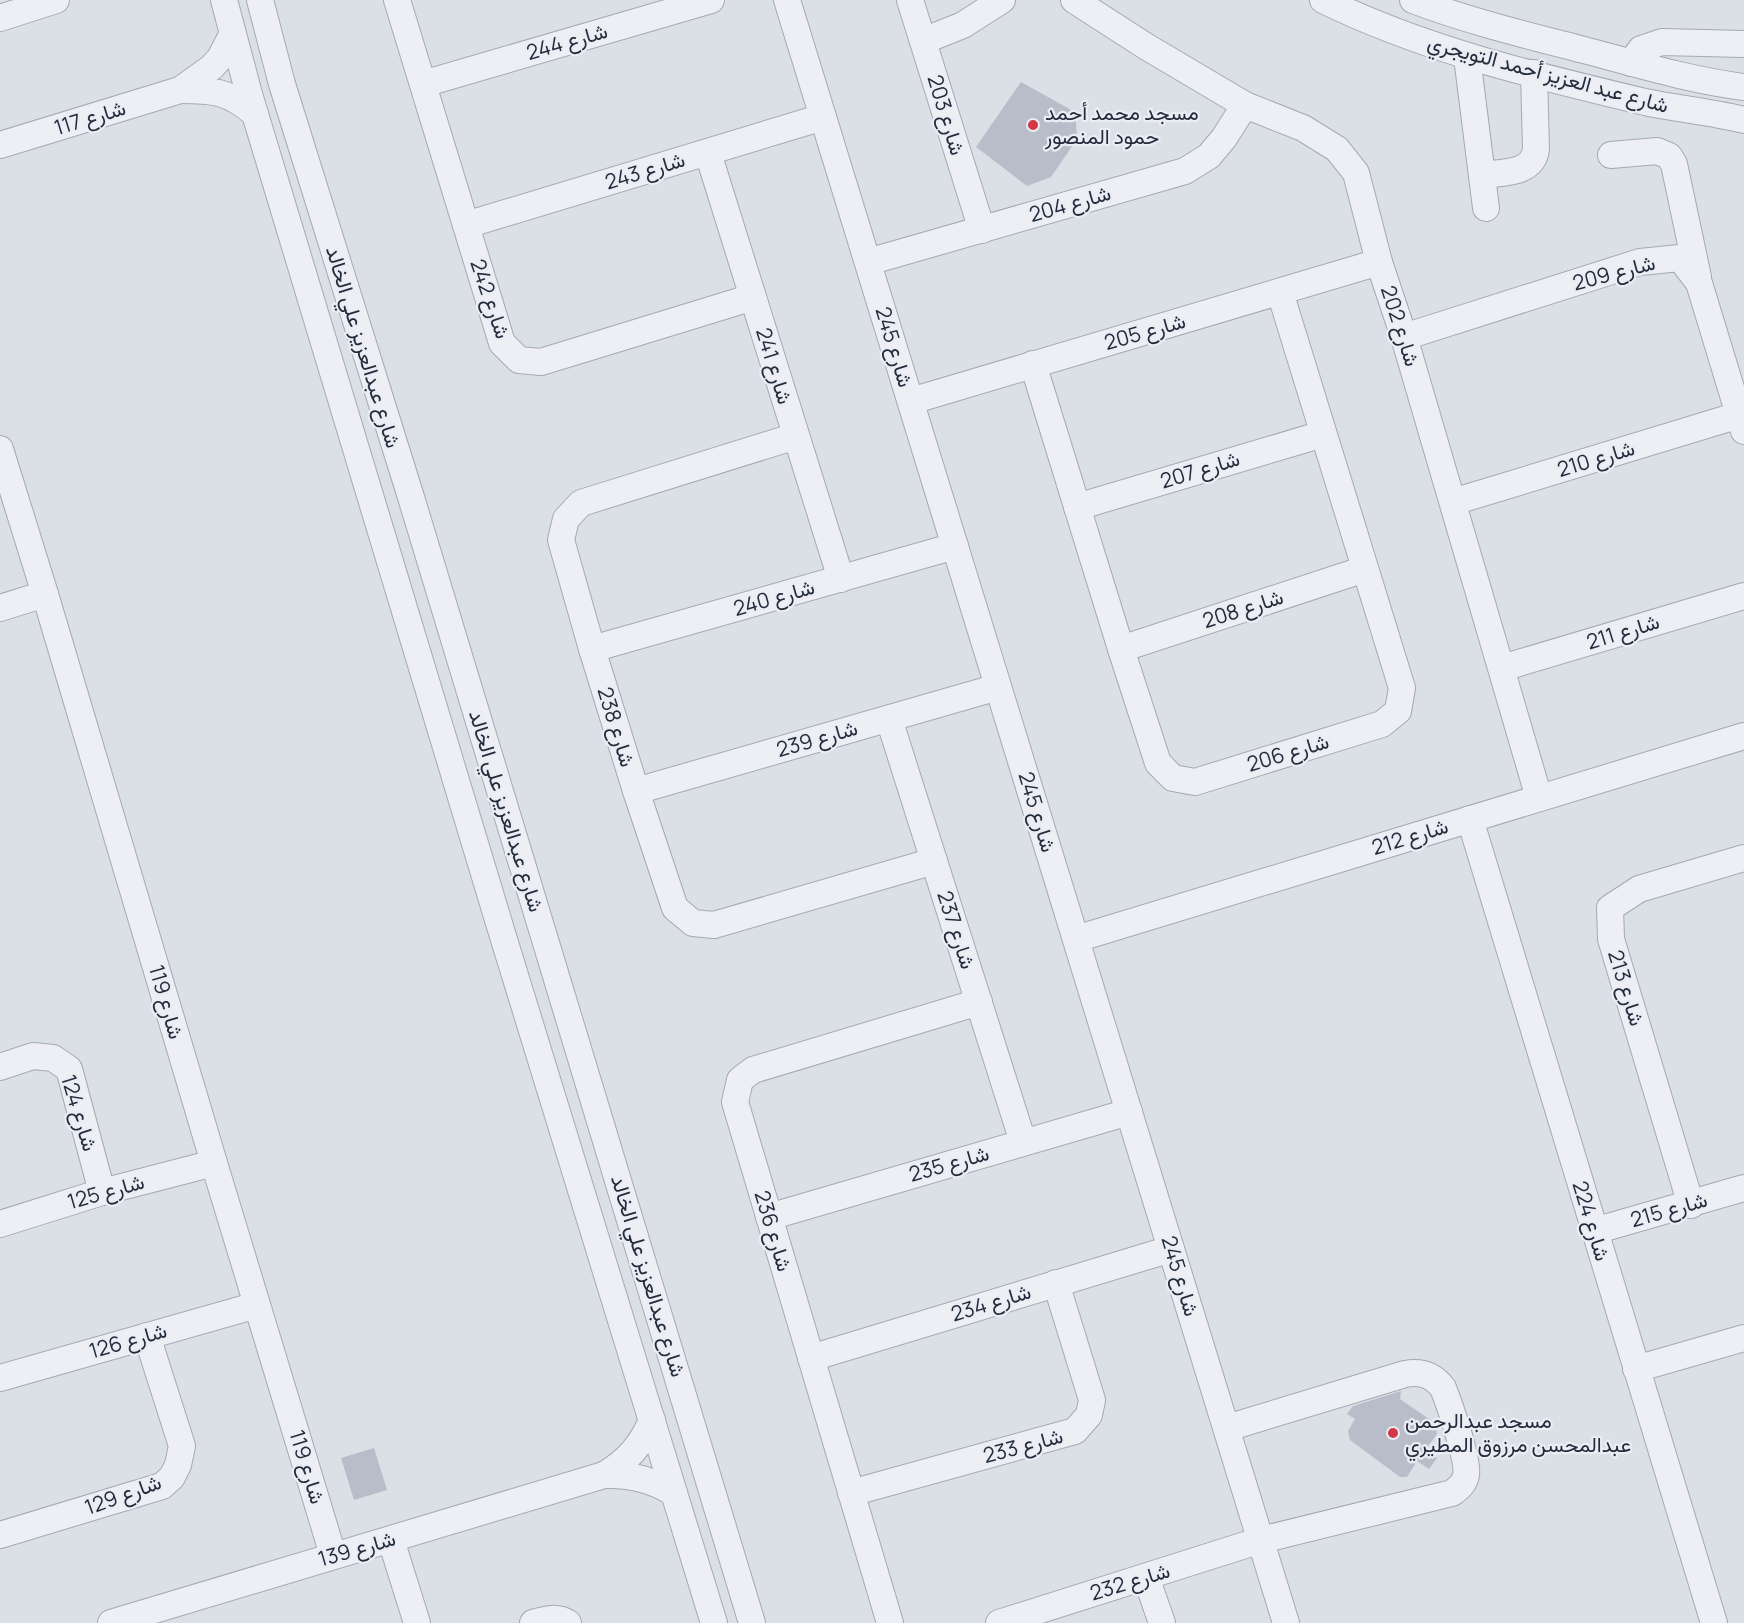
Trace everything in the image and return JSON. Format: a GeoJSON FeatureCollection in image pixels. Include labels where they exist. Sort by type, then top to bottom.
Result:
{"type":"FeatureCollection","features":[{"type":"Feature","properties":{"kind":"street"},"geometry":{"type":"LineString","coordinates":[[0,18],[56,0]]}},
{"type":"Feature","properties":{"kind":"street","name":"شارع عبدالعزيز علي الخالد"},"geometry":{"type":"LineString","coordinates":[[224,0],[255,114],[502,933],[714,1623]]}},
{"type":"Feature","properties":{"kind":"street","name":"شارع عبدالعزيز علي الخالد"},"geometry":{"type":"LineString","coordinates":[[260,0],[282,84],[410,494],[752,1623]]}},
{"type":"Feature","properties":{"kind":"street","name":"شارع 242"},"geometry":{"type":"LineString","coordinates":[[397,0],[502,343],[519,360],[541,362],[753,297]]}},
{"type":"Feature","properties":{"kind":"street","name":"شارع 244"},"geometry":{"type":"LineString","coordinates":[[423,84],[664,7],[711,0]]}},
{"type":"Feature","properties":{"kind":"street","name":"شارع 245"},"geometry":{"type":"LineString","coordinates":[[788,0],[1286,1623]]}},
{"type":"Feature","properties":{"kind":"street","name":"شارع 203"},"geometry":{"type":"LineString","coordinates":[[910,0],[982,230]]}},
{"type":"Feature","properties":{"kind":"street"},"geometry":{"type":"LineString","coordinates":[[923,41],[963,25],[1002,0]]}},
{"type":"Feature","properties":{"kind":"street","name":"شارع 202"},"geometry":{"type":"LineString","coordinates":[[1074,0],[1147,47],[1245,105],[1303,128],[1337,149],[1356,173],[1379,262],[1404,337],[1539,798]]}},
{"type":"Feature","properties":{"kind":"street","name":"شارع عبد العزيز أحمد التويجري"},"geometry":{"type":"LineString","coordinates":[[1323,0],[1413,39],[1467,57],[1647,102],[1744,120]]}},
{"type":"Feature","properties":{"kind":"street","name":"شارع عبد العزيز أحمد التويجري"},"geometry":{"type":"LineString","coordinates":[[1413,0],[1497,28],[1691,78],[1744,87]]}},
{"type":"Feature","properties":{"kind":"street","name":"شارع 117"},"geometry":{"type":"LineString","coordinates":[[180,90],[212,67],[220,58],[232,35]]}},
{"type":"Feature","properties":{"kind":"street"},"geometry":{"type":"LineString","coordinates":[[1631,63],[1641,49],[1662,42],[1744,44]]}},
{"type":"Feature","properties":{"kind":"street"},"geometry":{"type":"LineString","coordinates":[[1467,57],[1486,208]]}},
{"type":"Feature","properties":{"kind":"street"},"geometry":{"type":"LineString","coordinates":[[1482,175],[1520,169],[1533,160],[1536,149],[1534,73]]}},
{"type":"Feature","properties":{"kind":"street","name":"شارع 117"},"geometry":{"type":"LineString","coordinates":[[0,146],[180,90],[210,90],[223,93],[234,98],[255,114]]}},
{"type":"Feature","properties":{"kind":"street","name":"شارع 204"},"geometry":{"type":"LineString","coordinates":[[868,262],[1185,171],[1209,156],[1224,138],[1245,105]]}},
{"type":"Feature","properties":{"kind":"street","name":"شارع 243"},"geometry":{"type":"LineString","coordinates":[[466,225],[823,117]]}},
{"type":"Feature","properties":{"kind":"street"},"geometry":{"type":"LineString","coordinates":[[1611,155],[1661,151],[1672,160],[1699,283]]}},
{"type":"Feature","properties":{"kind":"street","name":"شارع 241"},"geometry":{"type":"LineString","coordinates":[[708,153],[841,579]]}},
{"type":"Feature","properties":{"kind":"street","name":"شارع 209"},"geometry":{"type":"LineString","coordinates":[[1404,337],[1640,262],[1680,258],[1699,283],[1742,423]]}},
{"type":"Feature","properties":{"kind":"street","name":"شارع 205"},"geometry":{"type":"LineString","coordinates":[[910,401],[1379,262]]}},
{"type":"Feature","properties":{"kind":"street","name":"شارع 206"},"geometry":{"type":"LineString","coordinates":[[1033,364],[1158,763],[1173,778],[1195,782],[1382,724],[1398,711],[1402,688],[1280,292]]}},
{"type":"Feature","properties":{"kind":"street"},"geometry":{"type":"LineString","coordinates":[[327,351],[353,390],[390,504],[394,507],[402,506],[410,494]]}},
{"type":"Feature","properties":{"kind":"street","name":"شارع 210"},"geometry":{"type":"LineString","coordinates":[[1453,502],[1742,423]]}},
{"type":"Feature","properties":{"kind":"street","name":"شارع 207"},"geometry":{"type":"LineString","coordinates":[[1077,507],[1323,434]]}},
{"type":"Feature","properties":{"kind":"street","name":"شارع 238"},"geometry":{"type":"LineString","coordinates":[[796,436],[581,503],[566,519],[561,540],[636,791],[675,908],[693,923],[714,925],[934,861]]}},
{"type":"Feature","properties":{"kind":"street","name":"شارع 119"},"geometry":{"type":"LineString","coordinates":[[0,449],[333,1555]]}},
{"type":"Feature","properties":{"kind":"street","name":"شارع 240"},"geometry":{"type":"LineString","coordinates":[[592,649],[955,546]]}},
{"type":"Feature","properties":{"kind":"street","name":"شارع 208"},"geometry":{"type":"LineString","coordinates":[[1121,649],[1365,569]]}},
{"type":"Feature","properties":{"kind":"street"},"geometry":{"type":"LineString","coordinates":[[0,608],[45,594]]}},
{"type":"Feature","properties":{"kind":"street","name":"شارع 211"},"geometry":{"type":"LineString","coordinates":[[1502,668],[1744,596]]}},
{"type":"Feature","properties":{"kind":"street","name":"شارع 239"},"geometry":{"type":"LineString","coordinates":[[636,791],[998,687]]}},
{"type":"Feature","properties":{"kind":"street","name":"شارع 237"},"geometry":{"type":"LineString","coordinates":[[889,718],[1023,1142]]}},
{"type":"Feature","properties":{"kind":"street","name":"شارع 212"},"geometry":{"type":"LineString","coordinates":[[1076,939],[1744,736]]}},
{"type":"Feature","properties":{"kind":"street","name":"شارع 224"},"geometry":{"type":"LineString","coordinates":[[1470,819],[1714,1623]]}},
{"type":"Feature","properties":{"kind":"street","name":"شارع 213"},"geometry":{"type":"LineString","coordinates":[[1690,1205],[1611,939],[1610,908],[1639,890],[1744,860]]}},
{"type":"Feature","properties":{"kind":"street"},"geometry":{"type":"LineString","coordinates":[[502,933],[507,930],[518,930],[523,932],[529,940],[559,1040],[574,1068],[590,1086]]}},
{"type":"Feature","properties":{"kind":"street","name":"شارع 236"},"geometry":{"type":"LineString","coordinates":[[890,1623],[735,1102],[740,1080],[753,1070],[979,1002]]}},
{"type":"Feature","properties":{"kind":"street","name":"شارع 124"},"geometry":{"type":"LineString","coordinates":[[0,1067],[33,1056],[53,1058],[69,1069],[102,1192]]}},
{"type":"Feature","properties":{"kind":"street","name":"شارع 235"},"geometry":{"type":"LineString","coordinates":[[769,1217],[1129,1112]]}},
{"type":"Feature","properties":{"kind":"street","name":"شارع 125"},"geometry":{"type":"LineString","coordinates":[[0,1224],[102,1192],[214,1163]]}},
{"type":"Feature","properties":{"kind":"street","name":"شارع 215"},"geometry":{"type":"LineString","coordinates":[[1594,1231],[1744,1188]]}},
{"type":"Feature","properties":{"kind":"street","name":"شارع 234"},"geometry":{"type":"LineString","coordinates":[[811,1358],[1172,1249]]}},
{"type":"Feature","properties":{"kind":"street","name":"شارع 233"},"geometry":{"type":"LineString","coordinates":[[851,1493],[1076,1431],[1089,1415],[1092,1400],[1056,1283]]}},
{"type":"Feature","properties":{"kind":"street","name":"شارع 126"},"geometry":{"type":"LineString","coordinates":[[0,1378],[257,1305]]}},
{"type":"Feature","properties":{"kind":"street","name":"شارع 129"},"geometry":{"type":"LineString","coordinates":[[0,1535],[162,1486],[172,1476],[178,1465],[182,1446],[147,1335]]}},
{"type":"Feature","properties":{"kind":"street"},"geometry":{"type":"LineString","coordinates":[[1636,1369],[1744,1338]]}},
{"type":"Feature","properties":{"kind":"street","name":"شارع 232"},"geometry":{"type":"LineString","coordinates":[[999,1623],[1261,1540],[1445,1495],[1458,1489],[1466,1476],[1467,1468],[1446,1396],[1438,1381],[1422,1373],[1414,1372],[1227,1428]]}},
{"type":"Feature","properties":{"kind":"street","name":"شارع 139"},"geometry":{"type":"LineString","coordinates":[[111,1623],[604,1475],[620,1466],[634,1453],[645,1438],[652,1420]]}},
{"type":"Feature","properties":{"kind":"street","name":"شارع 139"},"geometry":{"type":"LineString","coordinates":[[604,1475],[633,1476],[674,1492]]}},
{"type":"Feature","properties":{"kind":"street"},"geometry":{"type":"LineString","coordinates":[[392,1540],[417,1623]]}},
{"type":"Feature","properties":{"kind":"street"},"geometry":{"type":"LineString","coordinates":[[1146,1577],[1162,1623]]}},
{"type":"Feature","properties":{"kind":"street"},"geometry":{"type":"LineString","coordinates":[[533,1623],[549,1618],[568,1623]]}},
{"type":"Feature","properties":{"kind":"building","name":"مسجد محمد أحمد حمود المنصور"},"geometry":{"type":"Polygon","coordinates":[[[1021,82],[1075,112],[1077,139],[1051,177],[1027,186],[976,147],[1021,82]]]}},
{"type":"Feature","properties":{"kind":"building","name":"مسجد عبدالرحمن عبدالمحسن مرزوق المطيري"},"geometry":{"type":"Polygon","coordinates":[[[1401,1391],[1400,1399],[1435,1423],[1437,1434],[1425,1450],[1437,1458],[1429,1469],[1417,1461],[1407,1477],[1400,1477],[1350,1440],[1348,1431],[1355,1419],[1347,1414],[1353,1406],[1401,1391]]]}},
{"type":"Feature","properties":{"kind":"building"},"geometry":{"type":"Polygon","coordinates":[[[374,1448],[387,1490],[354,1500],[341,1458],[374,1448]]]}},
{"type":"Feature","properties":{"kind":"place","name":"مسجد محمد أحمد حمود المنصور"},"geometry":{"type":"Point","coordinates":[1033,125]}},
{"type":"Feature","properties":{"kind":"place","name":"مسجد عبدالرحمن عبدالمحسن مرزوق المطيري"},"geometry":{"type":"Point","coordinates":[1393,1433]}}]}
